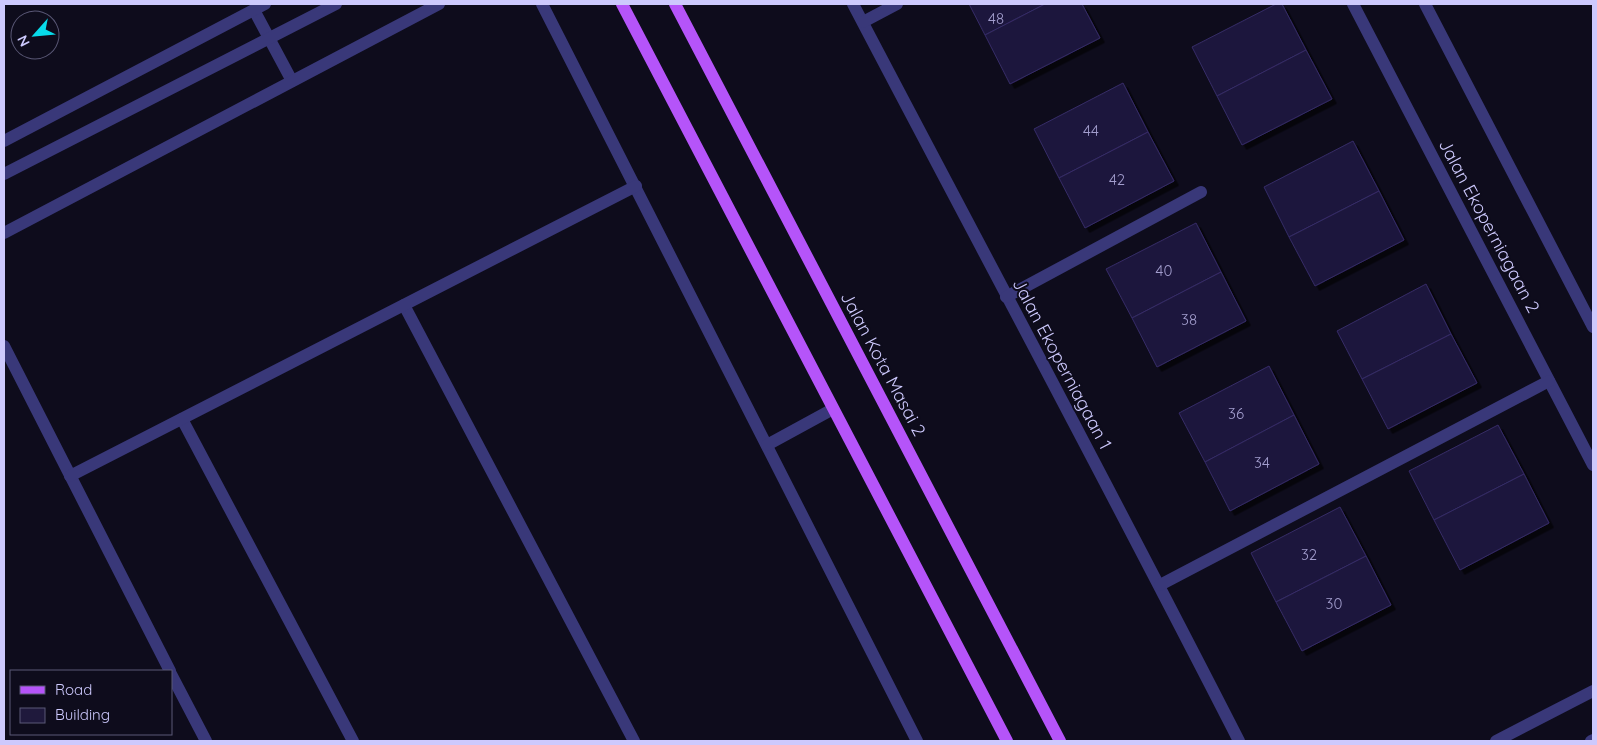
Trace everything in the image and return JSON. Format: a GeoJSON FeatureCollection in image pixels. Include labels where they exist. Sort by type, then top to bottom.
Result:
{"type":"FeatureCollection","features":[{"type":"Feature","properties":{"kind":"main road"},"geometry":{"type":"LineString","coordinates":[[622,4],[1006,741]]}},
{"type":"Feature","properties":{"kind":"main road","name":"Jalan Kota Masai 2"},"geometry":{"type":"LineString","coordinates":[[675,4],[1060,741]]}},
{"type":"Feature","properties":{"kind":"street"},"geometry":{"type":"LineString","coordinates":[[4,174],[336,4]]}},
{"type":"Feature","properties":{"kind":"street"},"geometry":{"type":"LineString","coordinates":[[4,233],[439,4]]}},
{"type":"Feature","properties":{"kind":"street"},"geometry":{"type":"LineString","coordinates":[[542,4],[917,741]]}},
{"type":"Feature","properties":{"kind":"street","name":"Jalan Ekoperniagaan 1"},"geometry":{"type":"LineString","coordinates":[[854,4],[1006,297],[1160,585],[1239,741]]}},
{"type":"Feature","properties":{"kind":"street"},"geometry":{"type":"LineString","coordinates":[[863,22],[897,4]]}},
{"type":"Feature","properties":{"kind":"street","name":"Jalan Ekoperniagaan 2"},"geometry":{"type":"LineString","coordinates":[[1353,4],[1593,465]]}},
{"type":"Feature","properties":{"kind":"street"},"geometry":{"type":"LineString","coordinates":[[1425,4],[1593,327]]}},
{"type":"Feature","properties":{"kind":"street"},"geometry":{"type":"LineString","coordinates":[[4,141],[260,7],[269,38],[292,81]]}},
{"type":"Feature","properties":{"kind":"street"},"geometry":{"type":"LineString","coordinates":[[70,476],[636,186]]}},
{"type":"Feature","properties":{"kind":"street"},"geometry":{"type":"LineString","coordinates":[[1006,297],[1201,192]]}},
{"type":"Feature","properties":{"kind":"street"},"geometry":{"type":"LineString","coordinates":[[404,305],[634,741]]}},
{"type":"Feature","properties":{"kind":"street"},"geometry":{"type":"LineString","coordinates":[[4,346],[170,670]]}},
{"type":"Feature","properties":{"kind":"street"},"geometry":{"type":"LineString","coordinates":[[1160,585],[1549,380]]}},
{"type":"Feature","properties":{"kind":"street"},"geometry":{"type":"LineString","coordinates":[[767,444],[833,409]]}},
{"type":"Feature","properties":{"kind":"street"},"geometry":{"type":"LineString","coordinates":[[182,419],[353,741]]}},
{"type":"Feature","properties":{"kind":"street"},"geometry":{"type":"LineString","coordinates":[[172,674],[206,741]]}},
{"type":"Feature","properties":{"kind":"street"},"geometry":{"type":"LineString","coordinates":[[1496,741],[1593,691]]}},
{"type":"Feature","properties":{"kind":"building"},"geometry":{"type":"Polygon","coordinates":[[[969,4],[1045,4],[985,35],[969,4]]]}},
{"type":"Feature","properties":{"kind":"building"},"geometry":{"type":"Polygon","coordinates":[[[1045,4],[1082,4],[1100,38],[1010,84],[985,35],[1045,4]]]}},
{"type":"Feature","properties":{"kind":"building"},"geometry":{"type":"Polygon","coordinates":[[[1276,4],[1282,4],[1306,50],[1217,96],[1192,47],[1276,4]]]}},
{"type":"Feature","properties":{"kind":"building"},"geometry":{"type":"Polygon","coordinates":[[[1306,50],[1332,99],[1242,145],[1217,96],[1306,50]]]}},
{"type":"Feature","properties":{"kind":"building"},"geometry":{"type":"Polygon","coordinates":[[[1123,83],[1148,132],[1059,178],[1034,129],[1123,83]]]}},
{"type":"Feature","properties":{"kind":"building"},"geometry":{"type":"Polygon","coordinates":[[[1148,132],[1174,181],[1085,228],[1059,178],[1148,132]]]}},
{"type":"Feature","properties":{"kind":"building"},"geometry":{"type":"Polygon","coordinates":[[[1353,141],[1379,191],[1289,237],[1264,187],[1353,141]]]}},
{"type":"Feature","properties":{"kind":"building"},"geometry":{"type":"Polygon","coordinates":[[[1379,191],[1404,240],[1315,286],[1289,237],[1379,191]]]}},
{"type":"Feature","properties":{"kind":"building"},"geometry":{"type":"Polygon","coordinates":[[[1196,223],[1221,272],[1132,318],[1106,269],[1196,223]]]}},
{"type":"Feature","properties":{"kind":"building"},"geometry":{"type":"Polygon","coordinates":[[[1221,272],[1246,321],[1157,367],[1132,318],[1221,272]]]}},
{"type":"Feature","properties":{"kind":"building"},"geometry":{"type":"Polygon","coordinates":[[[1426,284],[1451,334],[1362,379],[1337,331],[1426,284]]]}},
{"type":"Feature","properties":{"kind":"building"},"geometry":{"type":"Polygon","coordinates":[[[1451,334],[1477,383],[1388,429],[1362,379],[1451,334]]]}},
{"type":"Feature","properties":{"kind":"building"},"geometry":{"type":"Polygon","coordinates":[[[1269,366],[1294,415],[1205,462],[1179,413],[1269,366]]]}},
{"type":"Feature","properties":{"kind":"building"},"geometry":{"type":"Polygon","coordinates":[[[1294,415],[1319,464],[1230,511],[1205,462],[1294,415]]]}},
{"type":"Feature","properties":{"kind":"building"},"geometry":{"type":"Polygon","coordinates":[[[1498,425],[1524,474],[1434,520],[1409,471],[1498,425]]]}},
{"type":"Feature","properties":{"kind":"building"},"geometry":{"type":"Polygon","coordinates":[[[1524,474],[1549,523],[1460,570],[1434,520],[1524,474]]]}},
{"type":"Feature","properties":{"kind":"building"},"geometry":{"type":"Polygon","coordinates":[[[1340,507],[1366,556],[1276,602],[1251,553],[1340,507]]]}},
{"type":"Feature","properties":{"kind":"building"},"geometry":{"type":"Polygon","coordinates":[[[1366,556],[1391,605],[1302,651],[1276,602],[1366,556]]]}}]}
